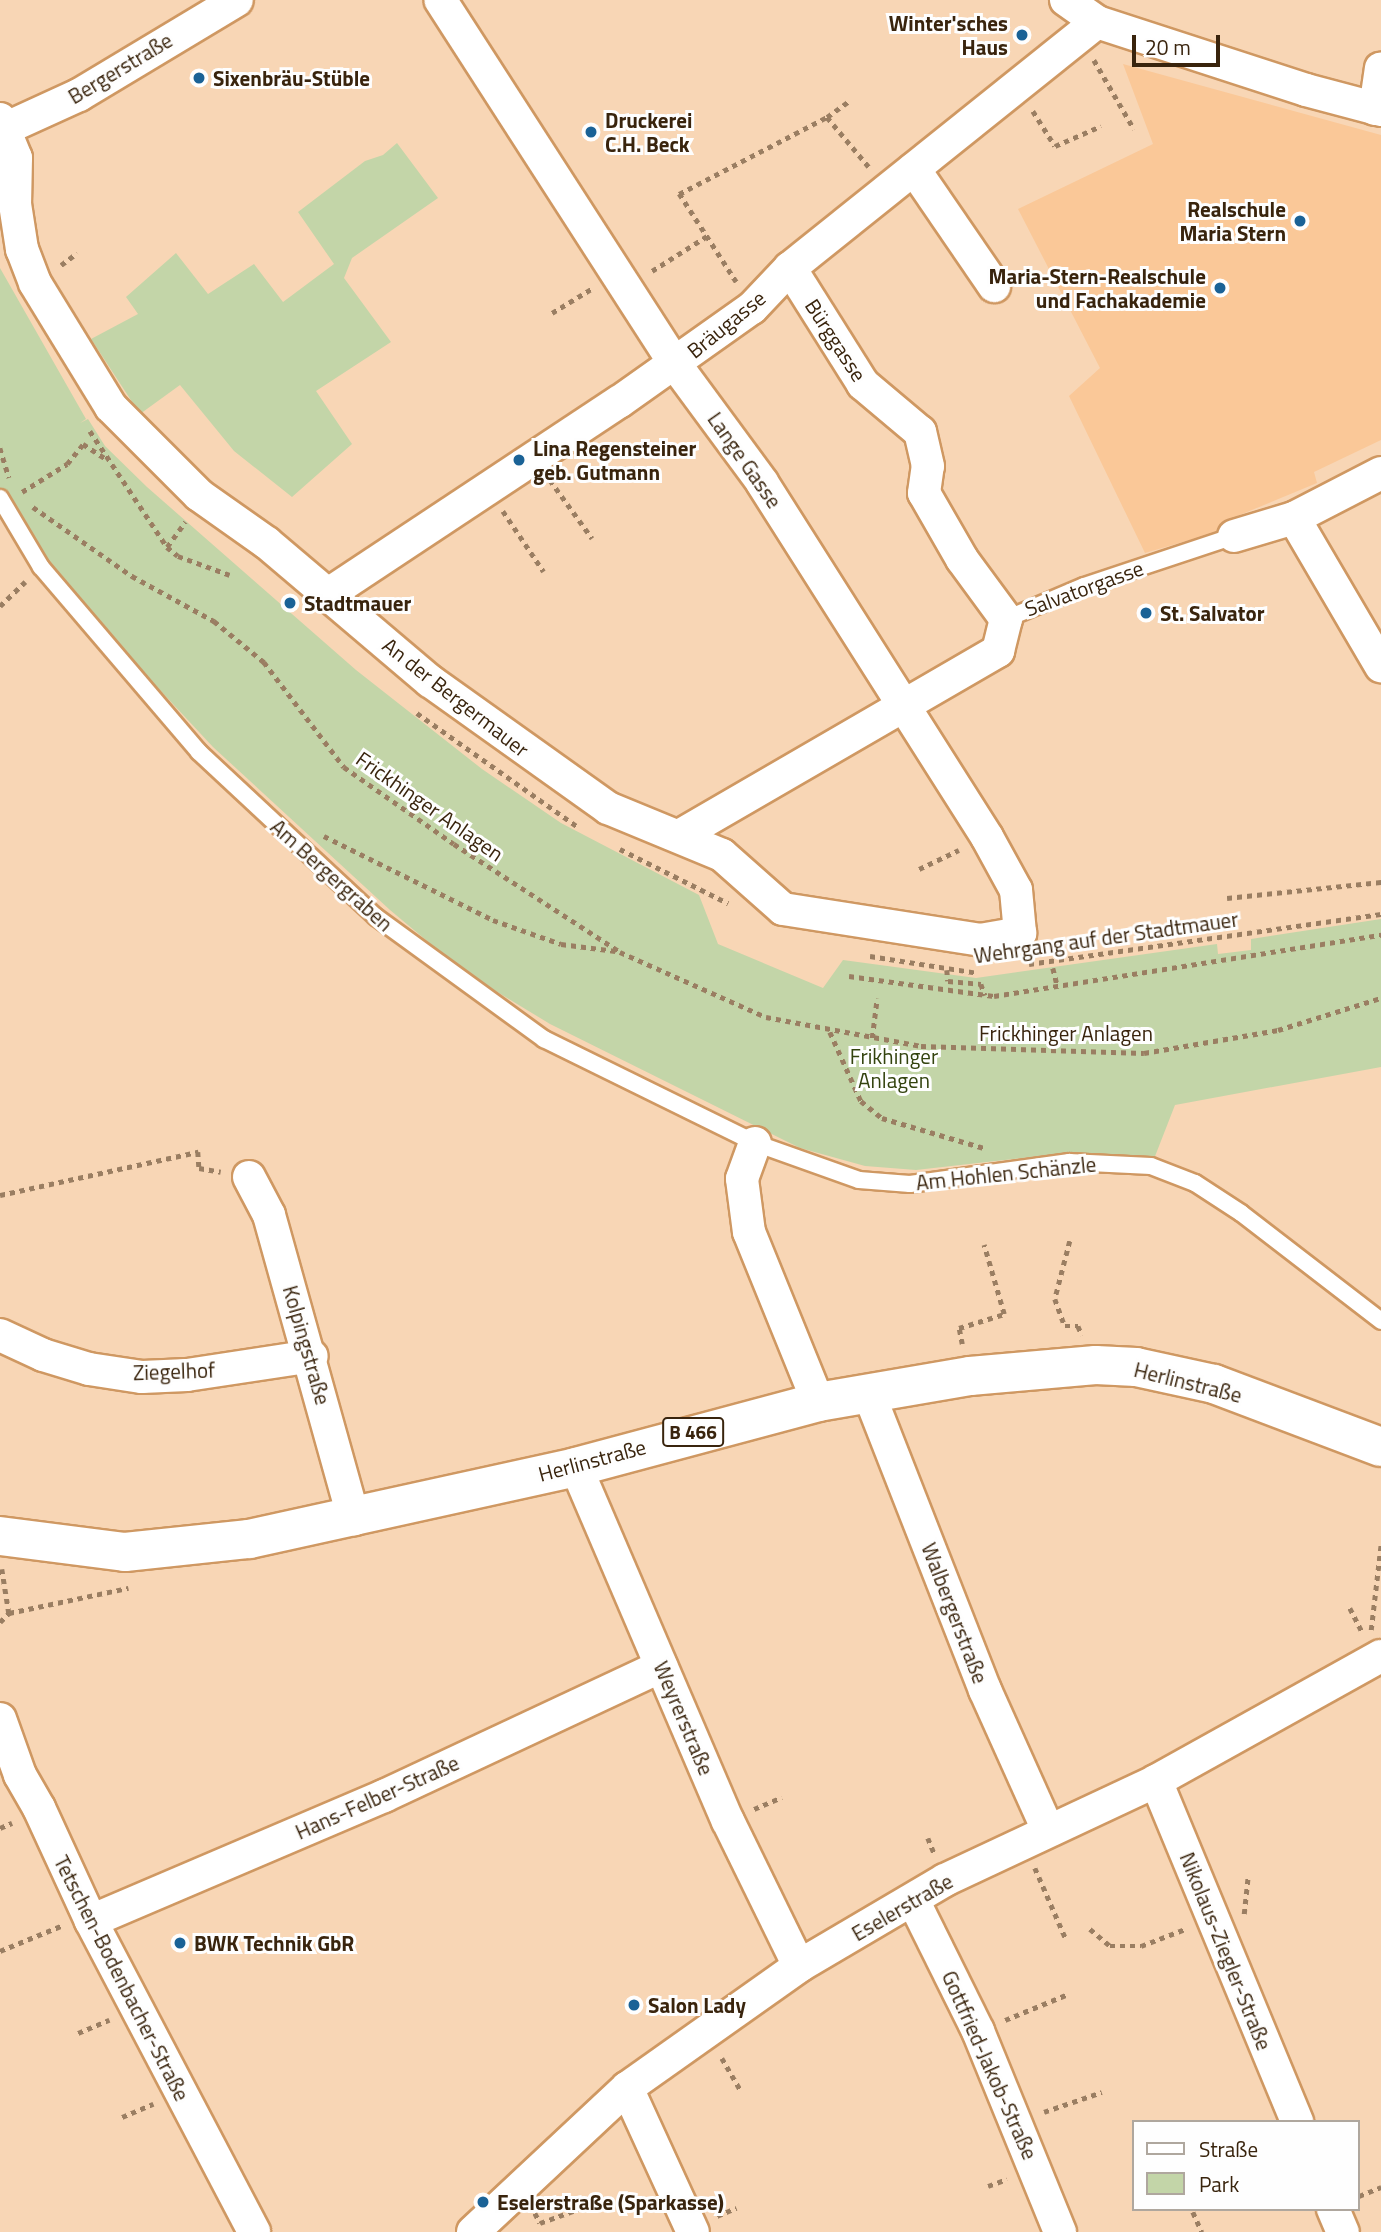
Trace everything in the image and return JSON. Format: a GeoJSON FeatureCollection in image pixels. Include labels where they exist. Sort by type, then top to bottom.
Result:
{"type":"FeatureCollection","features":[{"type":"Feature","properties":{"kind":"main road","name":"Herlinstraße"},"geometry":{"type":"LineString","coordinates":[[0,1536],[125,1552],[193,1547],[354,1519],[576,1467],[818,1402],[970,1376],[1096,1365],[1136,1367],[1214,1384],[1381,1447]]}},
{"type":"Feature","properties":{"kind":"street","name":"Bergerstraße"},"geometry":{"type":"LineString","coordinates":[[2,126],[79,95],[237,0]]}},
{"type":"Feature","properties":{"kind":"street","name":"Lange Gasse"},"geometry":{"type":"LineString","coordinates":[[440,0],[676,364],[762,482],[987,837],[1016,890],[1020,933]]}},
{"type":"Feature","properties":{"kind":"street"},"geometry":{"type":"LineString","coordinates":[[1066,0],[1089,30],[1378,109],[1381,68]]}},
{"type":"Feature","properties":{"kind":"street","name":"Bräugasse"},"geometry":{"type":"LineString","coordinates":[[330,593],[676,364],[752,308],[790,268],[1016,84],[1089,30]]}},
{"type":"Feature","properties":{"kind":"street","name":"An der Bergermauer"},"geometry":{"type":"LineString","coordinates":[[2,126],[16,158],[15,204],[22,249],[35,283],[111,407],[199,495],[330,593],[430,681],[507,739],[608,808],[722,855],[783,909],[980,940],[1020,933]]}},
{"type":"Feature","properties":{"kind":"street"},"geometry":{"type":"LineString","coordinates":[[914,169],[994,286]]}},
{"type":"Feature","properties":{"kind":"street","name":"Bürggasse"},"geometry":{"type":"LineString","coordinates":[[790,268],[863,384],[920,432],[928,466],[924,493],[962,559],[1006,619]]}},
{"type":"Feature","properties":{"kind":"street","name":"Salvatorgasse"},"geometry":{"type":"LineString","coordinates":[[1234,536],[1294,517],[1381,473]]}},
{"type":"Feature","properties":{"kind":"street"},"geometry":{"type":"LineString","coordinates":[[1294,517],[1381,666]]}},
{"type":"Feature","properties":{"kind":"street","name":"Salvatorgasse"},"geometry":{"type":"LineString","coordinates":[[679,836],[903,702],[937,689],[998,651],[1006,619]]}},
{"type":"Feature","properties":{"kind":"street"},"geometry":{"type":"LineString","coordinates":[[755,1143],[742,1179],[749,1232],[818,1402]]}},
{"type":"Feature","properties":{"kind":"street","name":"Kolpingstraße"},"geometry":{"type":"LineString","coordinates":[[249,1177],[269,1215],[312,1356],[354,1519]]}},
{"type":"Feature","properties":{"kind":"street","name":"Ziegelhof"},"geometry":{"type":"LineString","coordinates":[[0,1335],[89,1369],[142,1377],[187,1375],[312,1356]]}},
{"type":"Feature","properties":{"kind":"street","name":"Walbergerstraße"},"geometry":{"type":"LineString","coordinates":[[869,1394],[985,1690],[1036,1837]]}},
{"type":"Feature","properties":{"kind":"street","name":"Weyrerstraße"},"geometry":{"type":"LineString","coordinates":[[576,1467],[728,1821],[799,1966]]}},
{"type":"Feature","properties":{"kind":"street","name":"Eselerstraße"},"geometry":{"type":"LineString","coordinates":[[473,2232],[628,2088],[709,2034],[799,1966],[945,1880],[1156,1781],[1378,1655]]}},
{"type":"Feature","properties":{"kind":"street","name":"Hans-Felber-Straße"},"geometry":{"type":"LineString","coordinates":[[89,1918],[384,1796],[661,1666]]}},
{"type":"Feature","properties":{"kind":"street","name":"Tetschen-Bodenbacher-Straße"},"geometry":{"type":"LineString","coordinates":[[0,1719],[10,1778],[39,1808],[89,1918],[254,2232]]}},
{"type":"Feature","properties":{"kind":"street","name":"Nikolaus-Ziegler-Straße"},"geometry":{"type":"LineString","coordinates":[[1156,1781],[1296,2120]]}},
{"type":"Feature","properties":{"kind":"street","name":"Gottfried-Jakob-Straße"},"geometry":{"type":"LineString","coordinates":[[913,1900],[978,2031],[1060,2232]]}},
{"type":"Feature","properties":{"kind":"street"},"geometry":{"type":"LineString","coordinates":[[628,2088],[689,2222]]}},
{"type":"Feature","properties":{"kind":"street"},"geometry":{"type":"LineString","coordinates":[[1334,2211],[1343,2232]]}},
{"type":"Feature","properties":{"kind":"lane","name":"Am Bergergraben"},"geometry":{"type":"LineString","coordinates":[[7,497],[41,567],[199,752],[376,917],[544,1039],[755,1143]]}},
{"type":"Feature","properties":{"kind":"lane","name":"Salvatorgasse"},"geometry":{"type":"LineString","coordinates":[[1006,619],[1084,586],[1234,536]]}},
{"type":"Feature","properties":{"kind":"lane","name":"Am Hohlen Schänzle"},"geometry":{"type":"LineString","coordinates":[[755,1143],[859,1180],[910,1184],[1069,1162],[1151,1166],[1195,1183],[1241,1213],[1381,1321]]}},
{"type":"Feature","properties":{"kind":"path"},"geometry":{"type":"LineString","coordinates":[[1089,30],[1134,129]]}},
{"type":"Feature","properties":{"kind":"path"},"geometry":{"type":"LineString","coordinates":[[1016,84],[1055,146],[1101,126]]}},
{"type":"Feature","properties":{"kind":"path"},"geometry":{"type":"LineString","coordinates":[[752,308],[679,194],[827,117],[848,103]]}},
{"type":"Feature","properties":{"kind":"path"},"geometry":{"type":"LineString","coordinates":[[827,117],[888,189]]}},
{"type":"Feature","properties":{"kind":"path"},"geometry":{"type":"LineString","coordinates":[[552,313],[707,236]]}},
{"type":"Feature","properties":{"kind":"path"},"geometry":{"type":"LineString","coordinates":[[87,427],[167,547],[178,556],[230,575]]}},
{"type":"Feature","properties":{"kind":"path"},"geometry":{"type":"LineString","coordinates":[[7,497],[46,481],[83,444],[109,461]]}},
{"type":"Feature","properties":{"kind":"path"},"geometry":{"type":"LineString","coordinates":[[0,448],[11,484]]}},
{"type":"Feature","properties":{"kind":"path"},"geometry":{"type":"LineString","coordinates":[[533,457],[592,538]]}},
{"type":"Feature","properties":{"kind":"path"},"geometry":{"type":"LineString","coordinates":[[487,488],[544,572]]}},
{"type":"Feature","properties":{"kind":"path","name":"Frickhinger Anlagen"},"geometry":{"type":"LineString","coordinates":[[7,497],[80,536],[132,576],[214,621],[264,662],[344,767],[620,952],[766,1017],[830,1032],[921,1046],[1144,1053],[1278,1030],[1381,998]]}},
{"type":"Feature","properties":{"kind":"path"},"geometry":{"type":"LineString","coordinates":[[167,547],[186,522]]}},
{"type":"Feature","properties":{"kind":"path"},"geometry":{"type":"LineString","coordinates":[[0,606],[41,567]]}},
{"type":"Feature","properties":{"kind":"path","name":"Frickhinger Anlagen"},"geometry":{"type":"LineString","coordinates":[[278,828],[340,841],[493,919],[561,944],[620,952]]}},
{"type":"Feature","properties":{"kind":"path"},"geometry":{"type":"LineString","coordinates":[[919,869],[987,837]]}},
{"type":"Feature","properties":{"kind":"path"},"geometry":{"type":"LineString","coordinates":[[1227,898],[1381,882]]}},
{"type":"Feature","properties":{"kind":"path","name":"Wehrgang auf der Stadtmauer"},"geometry":{"type":"LineString","coordinates":[[1023,965],[1381,914]]}},
{"type":"Feature","properties":{"kind":"path"},"geometry":{"type":"LineString","coordinates":[[849,976],[885,984],[985,995],[1381,934]]}},
{"type":"Feature","properties":{"kind":"path","name":"Wehrgang auf der Stadtmauer"},"geometry":{"type":"LineString","coordinates":[[860,955],[947,970],[987,971]]}},
{"type":"Feature","properties":{"kind":"path"},"geometry":{"type":"LineString","coordinates":[[1053,968],[1057,984]]}},
{"type":"Feature","properties":{"kind":"path"},"geometry":{"type":"LineString","coordinates":[[947,970],[948,981],[981,984],[985,995]]}},
{"type":"Feature","properties":{"kind":"path"},"geometry":{"type":"LineString","coordinates":[[872,1038],[877,998]]}},
{"type":"Feature","properties":{"kind":"path"},"geometry":{"type":"LineString","coordinates":[[830,1032],[860,1101],[883,1118],[954,1141],[999,1148]]}},
{"type":"Feature","properties":{"kind":"path"},"geometry":{"type":"LineString","coordinates":[[0,1195],[198,1152],[199,1168],[249,1177]]}},
{"type":"Feature","properties":{"kind":"path"},"geometry":{"type":"LineString","coordinates":[[1070,1241],[1055,1299],[1065,1326],[1077,1326],[1096,1365]]}},
{"type":"Feature","properties":{"kind":"path"},"geometry":{"type":"LineString","coordinates":[[970,1376],[958,1328],[1004,1314],[984,1245]]}},
{"type":"Feature","properties":{"kind":"path"},"geometry":{"type":"LineString","coordinates":[[0,1536],[9,1613]]}},
{"type":"Feature","properties":{"kind":"path"},"geometry":{"type":"LineString","coordinates":[[1378,1655],[1369,1626],[1381,1544]]}},
{"type":"Feature","properties":{"kind":"path"},"geometry":{"type":"LineString","coordinates":[[1036,1837],[1066,1939]]}},
{"type":"Feature","properties":{"kind":"path"},"geometry":{"type":"LineString","coordinates":[[0,1951],[89,1918]]}},
{"type":"Feature","properties":{"kind":"path"},"geometry":{"type":"LineString","coordinates":[[1090,1929],[1111,1946],[1141,1945],[1214,1919]]}},
{"type":"Feature","properties":{"kind":"path"},"geometry":{"type":"LineString","coordinates":[[978,2031],[1066,1995]]}},
{"type":"Feature","properties":{"kind":"path"},"geometry":{"type":"LineString","coordinates":[[709,2034],[740,2091]]}},
{"type":"Feature","properties":{"kind":"path"},"geometry":{"type":"LineString","coordinates":[[1016,2122],[1102,2092]]}},
{"type":"Feature","properties":{"kind":"path"},"geometry":{"type":"LineString","coordinates":[[523,2187],[540,2223],[598,2202],[640,2196],[689,2222]]}},
{"type":"Feature","properties":{"kind":"path"},"geometry":{"type":"LineString","coordinates":[[1360,2195],[1381,2187]]}},
{"type":"Feature","properties":{"kind":"path"},"geometry":{"type":"LineString","coordinates":[[1193,2211],[1202,2232]]}},
{"type":"Feature","properties":{"kind":"shaded area","name":"Maria-Stern-Realschule und Fachakademie"},"geometry":{"type":"Polygon","coordinates":[[[1123,64],[1381,135],[1381,440],[1314,472],[1317,483],[1223,522],[1224,530],[1145,553],[1069,396],[1100,368],[1018,209],[1153,144],[1123,64]]]}},
{"type":"Feature","properties":{"kind":"green space"},"geometry":{"type":"Polygon","coordinates":[[[397,143],[438,198],[352,258],[344,278],[391,342],[316,391],[352,444],[292,497],[234,451],[180,385],[140,414],[91,339],[138,314],[126,297],[176,253],[208,294],[254,264],[283,302],[334,264],[298,212],[365,161],[383,155],[397,143]]]}},
{"type":"Feature","properties":{"kind":"green space","name":"Frikhinger Anlagen"},"geometry":{"type":"Polygon","coordinates":[[[0,268],[86,419],[80,423],[88,419],[105,446],[147,487],[356,670],[482,769],[561,823],[699,895],[718,944],[823,988],[843,960],[976,978],[1217,944],[1218,954],[1251,950],[1251,939],[1381,919],[1381,1067],[1175,1105],[1152,1164],[1066,1153],[916,1170],[865,1166],[800,1148],[550,1024],[463,971],[390,910],[213,747],[7,526],[0,516],[0,268]]]}},
{"type":"Feature","properties":{"kind":"place","name":"Winter'sches Haus"},"geometry":{"type":"Point","coordinates":[1022,35]}},
{"type":"Feature","properties":{"kind":"place","name":"Sixenbräu-Stüble"},"geometry":{"type":"Point","coordinates":[199,78]}},
{"type":"Feature","properties":{"kind":"place","name":"Druckerei C.H. Beck"},"geometry":{"type":"Point","coordinates":[591,132]}},
{"type":"Feature","properties":{"kind":"place","name":"Realschule Maria Stern"},"geometry":{"type":"Point","coordinates":[1300,221]}},
{"type":"Feature","properties":{"kind":"place","name":"Maria-Stern-Realschule und Fachakademie"},"geometry":{"type":"Point","coordinates":[1220,288]}},
{"type":"Feature","properties":{"kind":"place","name":"Lina Regensteiner geb. Gutmann"},"geometry":{"type":"Point","coordinates":[519,460]}},
{"type":"Feature","properties":{"kind":"place","name":"Stadtmauer"},"geometry":{"type":"Point","coordinates":[290,603]}},
{"type":"Feature","properties":{"kind":"place","name":"St. Salvator"},"geometry":{"type":"Point","coordinates":[1146,613]}},
{"type":"Feature","properties":{"kind":"place","name":"BWK Technik GbR"},"geometry":{"type":"Point","coordinates":[180,1943]}},
{"type":"Feature","properties":{"kind":"place","name":"Salon Lady"},"geometry":{"type":"Point","coordinates":[634,2005]}},
{"type":"Feature","properties":{"kind":"place","name":"Eselerstraße (Sparkasse)"},"geometry":{"type":"Point","coordinates":[483,2202]}}]}
